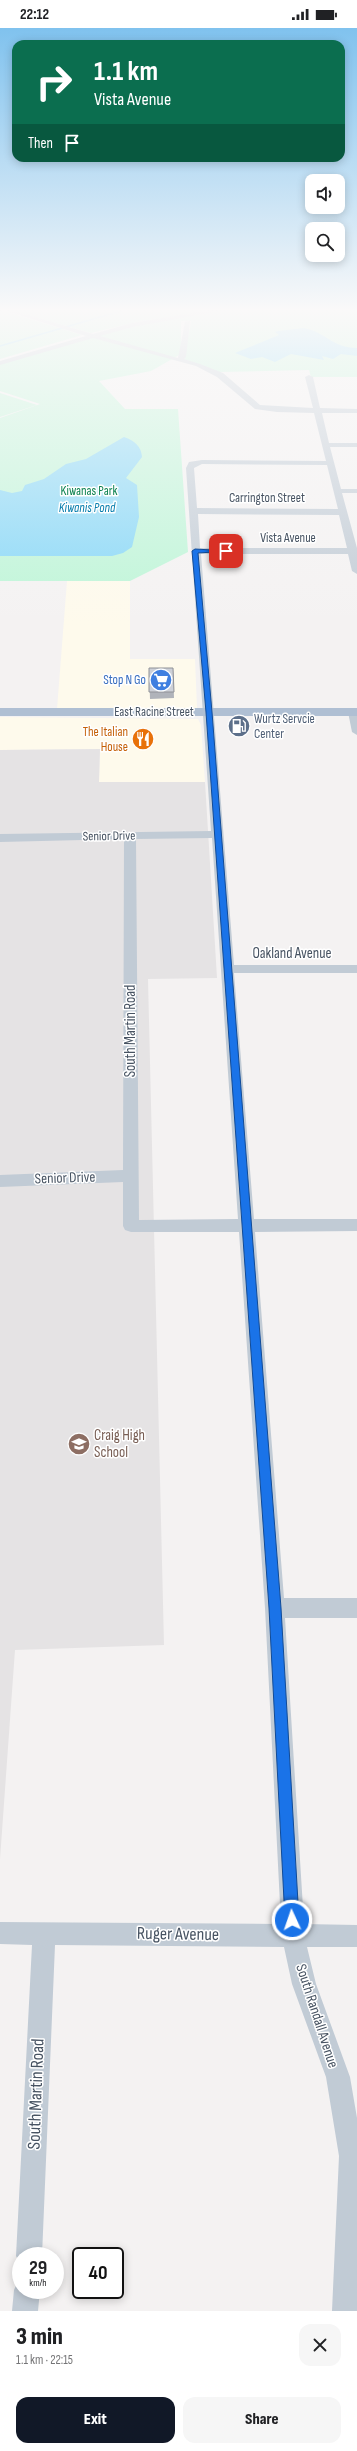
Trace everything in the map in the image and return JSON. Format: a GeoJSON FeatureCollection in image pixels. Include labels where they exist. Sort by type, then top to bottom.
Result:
{"type":"FeatureCollection","features":[{"type":"Feature","properties":{"kind":"main road","name":"East Racine Street"},"geometry":{"type":"LineString","coordinates":[[0,712],[355,712]]}},
{"type":"Feature","properties":{"kind":"street"},"geometry":{"type":"LineString","coordinates":[[319,416],[341,512],[355,551],[357,571]]}},
{"type":"Feature","properties":{"kind":"street"},"geometry":{"type":"LineString","coordinates":[[326,445],[357,445]]}},
{"type":"Feature","properties":{"kind":"street","name":"South Randall Avenue"},"geometry":{"type":"LineString","coordinates":[[329,462],[202,462],[192,464],[190,468],[192,511],[209,712],[275,1608],[293,1935],[304,1984],[338,2077],[351,2156],[344,2311]]}},
{"type":"Feature","properties":{"kind":"street"},"geometry":{"type":"LineString","coordinates":[[337,491],[357,491]]}},
{"type":"Feature","properties":{"kind":"street","name":"Carrington Street"},"geometry":{"type":"LineString","coordinates":[[192,511],[341,512]]}},
{"type":"Feature","properties":{"kind":"street","name":"Vista Avenue"},"geometry":{"type":"LineString","coordinates":[[195,551],[355,551]]}},
{"type":"Feature","properties":{"kind":"street"},"geometry":{"type":"LineString","coordinates":[[355,712],[357,732]]}},
{"type":"Feature","properties":{"kind":"street","name":"Senior Drive"},"geometry":{"type":"LineString","coordinates":[[0,838],[218,834]]}},
{"type":"Feature","properties":{"kind":"street","name":"South Martin Road"},"geometry":{"type":"LineString","coordinates":[[130,836],[131,1226],[246,1225]]}},
{"type":"Feature","properties":{"kind":"street","name":"Oakland Avenue"},"geometry":{"type":"LineString","coordinates":[[228,969],[357,969]]}},
{"type":"Feature","properties":{"kind":"street","name":"Senior Drive"},"geometry":{"type":"LineString","coordinates":[[0,1181],[130,1176]]}},
{"type":"Feature","properties":{"kind":"street"},"geometry":{"type":"LineString","coordinates":[[246,1225],[357,1225]]}},
{"type":"Feature","properties":{"kind":"street"},"geometry":{"type":"LineString","coordinates":[[275,1608],[357,1608]]}},
{"type":"Feature","properties":{"kind":"street","name":"Ruger Avenue"},"geometry":{"type":"LineString","coordinates":[[0,1933],[357,1936]]}},
{"type":"Feature","properties":{"kind":"street","name":"South Martin Road"},"geometry":{"type":"LineString","coordinates":[[28,2247],[44,1933]]}},
{"type":"Feature","properties":{"kind":"street"},"geometry":{"type":"LineString","coordinates":[[25,2311],[26,2299]]}},
{"type":"Feature","properties":{"kind":"shaded area"},"geometry":{"type":"Polygon","coordinates":[[[67,581],[130,581],[130,659],[195,659],[197,708],[57,709],[67,581]]]}},
{"type":"Feature","properties":{"kind":"shaded area"},"geometry":{"type":"Polygon","coordinates":[[[0,717],[198,719],[201,725],[205,782],[99,782],[100,749],[0,750],[0,717]]]}},
{"type":"Feature","properties":{"kind":"shaded area","name":"Craig High School"},"geometry":{"type":"Polygon","coordinates":[[[100,749],[99,782],[205,782],[217,978],[148,979],[164,1645],[15,1650],[0,1859],[0,750],[100,749]]]}},
{"type":"Feature","properties":{"kind":"green space","name":"Kiwanas Park"},"geometry":{"type":"Polygon","coordinates":[[[7,416],[178,416],[188,552],[130,581],[0,581],[0,418],[7,416]]]}},
{"type":"Feature","properties":{"kind":"water","name":"Kiwanis Pond"},"geometry":{"type":"Polygon","coordinates":[[[124,437],[137,444],[142,457],[126,478],[137,485],[139,517],[132,547],[123,553],[112,556],[0,556],[0,490],[12,493],[22,491],[25,485],[44,479],[66,464],[86,459],[124,437]]]}},
{"type":"Feature","properties":{"kind":"building"},"geometry":{"type":"Polygon","coordinates":[[[149,668],[173,668],[174,692],[149,692],[149,668]]]}},
{"type":"Feature","properties":{"kind":"place","name":"Stop N Go"},"geometry":{"type":"Point","coordinates":[161,680]}},
{"type":"Feature","properties":{"kind":"place","name":"Wurtz Servcie Center"},"geometry":{"type":"Point","coordinates":[239,726]}},
{"type":"Feature","properties":{"kind":"place","name":"The Italian House"},"geometry":{"type":"Point","coordinates":[143,739]}},
{"type":"Feature","properties":{"kind":"place","name":"Craig High School"},"geometry":{"type":"Point","coordinates":[79,1444]}},
{"type":"Feature","properties":{"kind":"route"},"geometry":{"type":"LineString","coordinates":[[226,551],[195,551],[209,712],[275,1608],[292,1920]]}}]}
